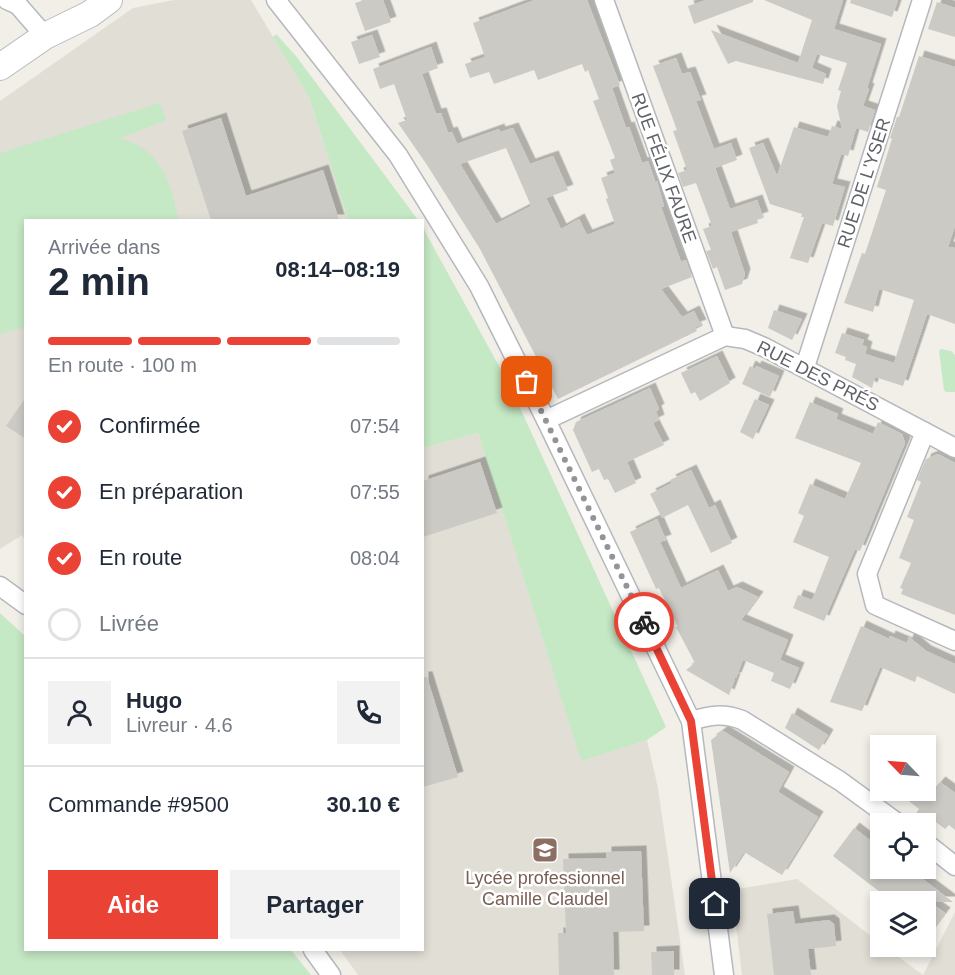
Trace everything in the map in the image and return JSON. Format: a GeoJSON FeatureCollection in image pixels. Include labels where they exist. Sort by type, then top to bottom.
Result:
{"type":"FeatureCollection","features":[{"type":"Feature","properties":{"kind":"main road"},"geometry":{"type":"LineString","coordinates":[[45,36],[81,0]]}},
{"type":"Feature","properties":{"kind":"main road"},"geometry":{"type":"LineString","coordinates":[[0,67],[45,36],[90,14],[109,0]]}},
{"type":"Feature","properties":{"kind":"street"},"geometry":{"type":"LineString","coordinates":[[7,0],[18,5],[45,36]]}},
{"type":"Feature","properties":{"kind":"street"},"geometry":{"type":"LineString","coordinates":[[276,0],[398,155],[479,286],[691,721],[724,975]]}},
{"type":"Feature","properties":{"kind":"street","name":"RUE FÉLIX FAURE"},"geometry":{"type":"LineString","coordinates":[[604,0],[725,336]]}},
{"type":"Feature","properties":{"kind":"street","name":"RUE DE L'YSER"},"geometry":{"type":"LineString","coordinates":[[805,367],[922,0]]}},
{"type":"Feature","properties":{"kind":"street"},"geometry":{"type":"LineString","coordinates":[[546,420],[725,336]]}},
{"type":"Feature","properties":{"kind":"street","name":"RUE DES PRÉS"},"geometry":{"type":"LineString","coordinates":[[725,336],[745,339],[764,347],[955,448]]}},
{"type":"Feature","properties":{"kind":"street"},"geometry":{"type":"LineString","coordinates":[[925,432],[867,574],[875,605],[955,640]]}},
{"type":"Feature","properties":{"kind":"street"},"geometry":{"type":"LineString","coordinates":[[0,586],[24,604]]}},
{"type":"Feature","properties":{"kind":"street"},"geometry":{"type":"LineString","coordinates":[[691,721],[718,715],[729,715],[742,720],[840,781],[884,813]]}},
{"type":"Feature","properties":{"kind":"street"},"geometry":{"type":"LineString","coordinates":[[936,851],[955,866]]}},
{"type":"Feature","properties":{"kind":"street"},"geometry":{"type":"LineString","coordinates":[[314,951],[331,975]]}},
{"type":"Feature","properties":{"kind":"shaded area"},"geometry":{"type":"Polygon","coordinates":[[[174,0],[251,0],[309,97],[348,219],[24,219],[24,538],[22,535],[0,549],[0,101],[133,8],[174,0]]]}},
{"type":"Feature","properties":{"kind":"shaded area"},"geometry":{"type":"Polygon","coordinates":[[[478,433],[581,760],[647,740],[658,788],[685,975],[358,975],[341,951],[424,951],[424,448],[478,433]]]}},
{"type":"Feature","properties":{"kind":"shaded area"},"geometry":{"type":"Polygon","coordinates":[[[797,879],[870,935],[870,957],[899,957],[923,975],[742,975],[732,890],[797,879]]]}},
{"type":"Feature","properties":{"kind":"shaded area"},"geometry":{"type":"Polygon","coordinates":[[[955,912],[955,975],[923,975],[932,957],[936,957],[936,949],[955,912]]]}},
{"type":"Feature","properties":{"kind":"green space"},"geometry":{"type":"Polygon","coordinates":[[[276,34],[296,56],[417,219],[348,219],[309,97],[273,37],[276,34]]]}},
{"type":"Feature","properties":{"kind":"green space"},"geometry":{"type":"Polygon","coordinates":[[[160,103],[166,120],[120,138],[142,148],[159,165],[172,191],[178,219],[24,219],[24,327],[0,334],[0,153],[160,103]]]}},
{"type":"Feature","properties":{"kind":"green space"},"geometry":{"type":"Polygon","coordinates":[[[424,230],[510,386],[666,727],[647,740],[581,761],[478,433],[424,448],[424,230]]]}},
{"type":"Feature","properties":{"kind":"green space"},"geometry":{"type":"Polygon","coordinates":[[[941,349],[951,351],[955,355],[955,392],[944,390],[939,351],[941,349]]]}},
{"type":"Feature","properties":{"kind":"green space"},"geometry":{"type":"Polygon","coordinates":[[[0,613],[24,635],[24,951],[292,951],[311,975],[0,975],[0,613]]]}},
{"type":"Feature","properties":{"kind":"building"},"geometry":{"type":"Polygon","coordinates":[[[365,0],[383,0],[391,22],[365,31],[355,3],[365,0]]]}},
{"type":"Feature","properties":{"kind":"building"},"geometry":{"type":"Polygon","coordinates":[[[535,0],[587,0],[620,85],[612,88],[626,128],[629,127],[642,163],[648,161],[655,181],[657,181],[664,206],[661,207],[681,262],[686,260],[692,277],[661,289],[682,317],[694,311],[701,325],[695,327],[697,331],[558,399],[480,249],[398,123],[407,120],[394,84],[380,89],[373,69],[431,47],[438,68],[422,74],[436,114],[441,113],[448,133],[452,132],[457,144],[499,129],[500,132],[513,128],[530,164],[553,156],[568,190],[546,198],[561,229],[579,219],[587,235],[615,224],[601,178],[615,173],[610,160],[615,158],[593,101],[599,99],[588,70],[585,72],[582,64],[538,80],[534,70],[494,84],[489,72],[470,78],[465,64],[485,57],[473,23],[535,0]],[[506,148],[460,164],[496,224],[531,206],[506,148]]]}},
{"type":"Feature","properties":{"kind":"building"},"geometry":{"type":"Polygon","coordinates":[[[706,0],[753,0],[753,2],[694,24],[688,6],[706,0]]]}},
{"type":"Feature","properties":{"kind":"building"},"geometry":{"type":"Polygon","coordinates":[[[764,0],[843,0],[834,29],[881,44],[863,106],[875,110],[868,132],[856,128],[848,156],[841,154],[832,184],[845,187],[833,226],[822,223],[808,263],[790,258],[804,217],[801,217],[802,214],[770,204],[749,148],[763,143],[777,176],[794,127],[828,137],[832,126],[842,129],[837,106],[841,91],[838,90],[847,63],[817,54],[812,68],[826,74],[823,84],[736,61],[728,64],[711,30],[798,63],[812,20],[764,0]]]}},
{"type":"Feature","properties":{"kind":"building"},"geometry":{"type":"Polygon","coordinates":[[[851,0],[898,0],[892,17],[850,3],[851,0]]]}},
{"type":"Feature","properties":{"kind":"building"},"geometry":{"type":"Polygon","coordinates":[[[937,2],[955,8],[955,37],[928,29],[937,2]]]}},
{"type":"Feature","properties":{"kind":"building"},"geometry":{"type":"Polygon","coordinates":[[[372,35],[380,57],[359,64],[351,42],[372,35]]]}},
{"type":"Feature","properties":{"kind":"building"},"geometry":{"type":"Polygon","coordinates":[[[919,56],[955,67],[955,226],[948,247],[955,248],[955,324],[927,314],[903,386],[875,377],[872,388],[852,377],[856,364],[835,353],[842,333],[864,340],[862,345],[867,347],[865,354],[894,363],[914,300],[879,289],[873,312],[844,303],[862,253],[865,254],[886,190],[877,187],[892,139],[890,138],[919,56]]]}},
{"type":"Feature","properties":{"kind":"building"},"geometry":{"type":"Polygon","coordinates":[[[676,58],[682,74],[690,72],[701,100],[696,101],[714,149],[731,143],[737,160],[715,168],[730,209],[757,200],[763,217],[757,219],[758,223],[731,232],[745,274],[742,284],[725,290],[717,267],[713,269],[706,251],[711,250],[703,229],[712,226],[696,183],[683,187],[678,173],[687,170],[673,131],[677,130],[653,66],[676,58]]]}},
{"type":"Feature","properties":{"kind":"building"},"geometry":{"type":"Polygon","coordinates":[[[221,118],[246,196],[323,170],[339,219],[211,219],[182,131],[221,118]]]}},
{"type":"Feature","properties":{"kind":"building"},"geometry":{"type":"Polygon","coordinates":[[[774,310],[802,319],[792,340],[768,328],[774,310]]]}},
{"type":"Feature","properties":{"kind":"building"},"geometry":{"type":"Polygon","coordinates":[[[717,356],[730,383],[700,401],[695,392],[691,394],[681,373],[717,356]]]}},
{"type":"Feature","properties":{"kind":"building"},"geometry":{"type":"Polygon","coordinates":[[[750,366],[755,369],[756,366],[779,376],[770,397],[742,384],[750,366]]]}},
{"type":"Feature","properties":{"kind":"building"},"geometry":{"type":"Polygon","coordinates":[[[650,388],[659,409],[656,411],[659,420],[653,423],[664,445],[627,462],[636,483],[615,493],[608,479],[604,480],[599,469],[592,472],[573,430],[576,422],[650,388]]]}},
{"type":"Feature","properties":{"kind":"building"},"geometry":{"type":"Polygon","coordinates":[[[755,399],[769,405],[753,439],[740,432],[755,399]]]}},
{"type":"Feature","properties":{"kind":"building"},"geometry":{"type":"Polygon","coordinates":[[[24,400],[24,438],[6,426],[24,400]]]}},
{"type":"Feature","properties":{"kind":"building"},"geometry":{"type":"Polygon","coordinates":[[[810,402],[838,414],[836,419],[873,434],[878,422],[902,434],[905,443],[860,551],[855,549],[824,621],[793,608],[798,595],[812,600],[829,557],[793,542],[804,516],[798,513],[810,484],[845,499],[861,463],[795,438],[810,402]]]}},
{"type":"Feature","properties":{"kind":"building"},"geometry":{"type":"Polygon","coordinates":[[[938,454],[955,463],[955,615],[901,594],[903,589],[900,588],[911,563],[899,558],[914,520],[907,517],[921,482],[917,480],[926,459],[938,454]]]}},
{"type":"Feature","properties":{"kind":"building"},"geometry":{"type":"Polygon","coordinates":[[[480,462],[497,513],[424,537],[424,481],[480,462]]]}},
{"type":"Feature","properties":{"kind":"building"},"geometry":{"type":"Polygon","coordinates":[[[691,470],[709,508],[715,505],[732,543],[711,553],[688,505],[662,518],[650,494],[672,483],[670,480],[691,470]]]}},
{"type":"Feature","properties":{"kind":"building"},"geometry":{"type":"Polygon","coordinates":[[[657,519],[666,540],[660,542],[681,588],[718,570],[728,591],[737,587],[758,597],[741,620],[788,640],[780,660],[799,668],[790,689],[771,681],[774,673],[743,660],[736,678],[732,678],[735,679],[729,695],[686,670],[695,663],[659,588],[656,589],[630,532],[657,519]]]}},
{"type":"Feature","properties":{"kind":"building"},"geometry":{"type":"Polygon","coordinates":[[[861,626],[889,639],[890,636],[907,643],[909,637],[926,651],[955,664],[955,694],[917,676],[915,682],[880,667],[862,711],[830,702],[861,626]]]}},
{"type":"Feature","properties":{"kind":"building"},"geometry":{"type":"Polygon","coordinates":[[[424,677],[427,677],[458,777],[424,787],[424,677]]]}},
{"type":"Feature","properties":{"kind":"building"},"geometry":{"type":"Polygon","coordinates":[[[792,713],[828,735],[819,750],[785,728],[792,713]]]}},
{"type":"Feature","properties":{"kind":"building"},"geometry":{"type":"Polygon","coordinates":[[[723,731],[789,772],[778,792],[818,817],[782,875],[744,852],[730,873],[711,740],[723,731]]]}},
{"type":"Feature","properties":{"kind":"building"},"geometry":{"type":"Polygon","coordinates":[[[940,782],[955,793],[955,830],[949,825],[945,829],[936,822],[936,813],[916,813],[919,809],[909,801],[936,801],[936,787],[940,782]]]}},
{"type":"Feature","properties":{"kind":"building"},"geometry":{"type":"Polygon","coordinates":[[[854,828],[870,840],[870,879],[923,879],[953,902],[936,902],[936,891],[879,891],[833,856],[854,828]]]}},
{"type":"Feature","properties":{"kind":"building"},"geometry":{"type":"Polygon","coordinates":[[[641,851],[644,931],[613,932],[614,975],[559,975],[558,933],[566,933],[563,859],[606,858],[606,852],[641,851]]]}},
{"type":"Feature","properties":{"kind":"building"},"geometry":{"type":"Polygon","coordinates":[[[936,906],[945,913],[936,925],[936,906]]]}},
{"type":"Feature","properties":{"kind":"building"},"geometry":{"type":"Polygon","coordinates":[[[793,911],[795,924],[829,920],[834,924],[836,946],[808,949],[811,975],[774,975],[767,914],[793,911]]]}},
{"type":"Feature","properties":{"kind":"building"},"geometry":{"type":"Polygon","coordinates":[[[674,951],[674,975],[652,975],[651,952],[674,951]]]}},
{"type":"Feature","properties":{"kind":"way so far"},"geometry":{"type":"LineString","coordinates":[[527,382],[644,622]]}},
{"type":"Feature","properties":{"kind":"place","name":"Lycée professionnel Camille Claudel"},"geometry":{"type":"Point","coordinates":[545,850]}},
{"type":"Feature","properties":{"kind":"route"},"geometry":{"type":"LineString","coordinates":[[644,622],[691,721],[715,904]]}}]}
